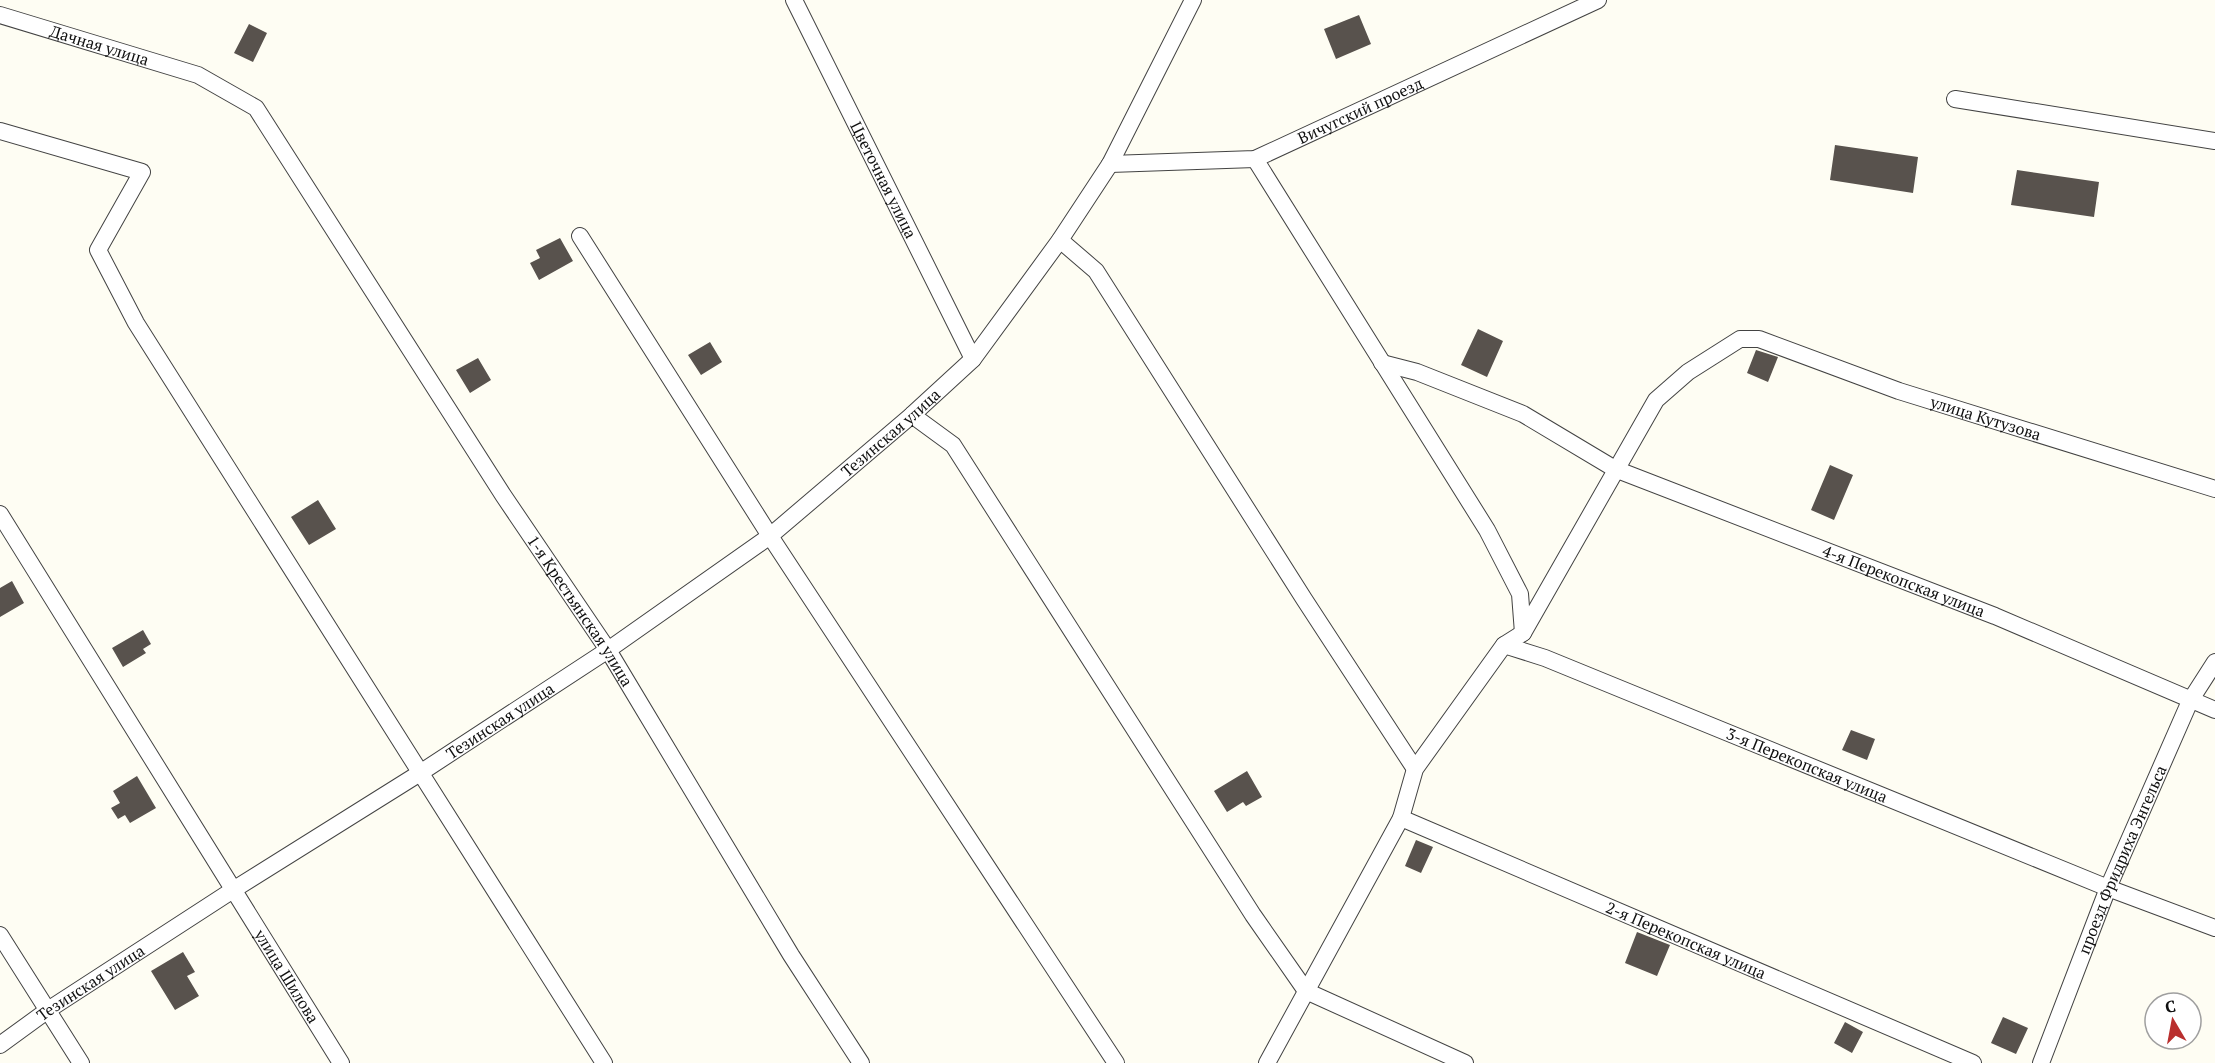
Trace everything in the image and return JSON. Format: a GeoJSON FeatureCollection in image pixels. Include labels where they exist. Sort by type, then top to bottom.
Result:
{"type":"FeatureCollection","features":[{"type":"Feature","properties":{"kind":"street","name":"Цветочная улица"},"geometry":{"type":"LineString","coordinates":[[794,0],[973,359]]}},
{"type":"Feature","properties":{"kind":"street","name":"Тезинская улица"},"geometry":{"type":"LineString","coordinates":[[0,1046],[48,1010],[233,890],[420,773],[608,650],[770,536],[912,415],[973,359],[1060,240],[1110,165],[1192,0]]}},
{"type":"Feature","properties":{"kind":"street","name":"Вичугский проезд"},"geometry":{"type":"LineString","coordinates":[[1110,165],[1255,159],[1598,0]]}},
{"type":"Feature","properties":{"kind":"street","name":"Дачная улица"},"geometry":{"type":"LineString","coordinates":[[0,15],[198,75],[256,108],[290,163]]}},
{"type":"Feature","properties":{"kind":"street"},"geometry":{"type":"LineString","coordinates":[[1955,99],[2215,141]]}},
{"type":"Feature","properties":{"kind":"street"},"geometry":{"type":"LineString","coordinates":[[0,131],[142,172],[98,250],[136,323],[604,1063]]}},
{"type":"Feature","properties":{"kind":"street"},"geometry":{"type":"LineString","coordinates":[[1255,159],[1487,530],[1520,594],[1523,633]]}},
{"type":"Feature","properties":{"kind":"street","name":"1-я Крестьянская улица"},"geometry":{"type":"LineString","coordinates":[[290,163],[503,495],[608,650],[791,955],[861,1063]]}},
{"type":"Feature","properties":{"kind":"street"},"geometry":{"type":"LineString","coordinates":[[580,236],[770,536],[1116,1063]]}},
{"type":"Feature","properties":{"kind":"street"},"geometry":{"type":"LineString","coordinates":[[1060,240],[1096,271],[1415,769]]}},
{"type":"Feature","properties":{"kind":"street","name":"улица Кутузова"},"geometry":{"type":"LineString","coordinates":[[1615,470],[1656,400],[1688,372],[1740,339],[1759,339],[1899,391],[2215,489]]}},
{"type":"Feature","properties":{"kind":"street","name":"4-я Перекопская улица"},"geometry":{"type":"LineString","coordinates":[[1382,363],[1417,372],[1523,414],[1615,470],[1995,616],[2215,710]]}},
{"type":"Feature","properties":{"kind":"street"},"geometry":{"type":"LineString","coordinates":[[912,415],[953,445],[1253,915],[1306,991],[1465,1063]]}},
{"type":"Feature","properties":{"kind":"street"},"geometry":{"type":"LineString","coordinates":[[1267,1063],[1401,818],[1415,769],[1504,645],[1523,633],[1615,470]]}},
{"type":"Feature","properties":{"kind":"street","name":"улица Шилова"},"geometry":{"type":"LineString","coordinates":[[0,514],[341,1063]]}},
{"type":"Feature","properties":{"kind":"street","name":"3-я Перекопская улица"},"geometry":{"type":"LineString","coordinates":[[1504,645],[1545,658],[2108,888],[2215,928]]}},
{"type":"Feature","properties":{"kind":"street","name":"проезд Фридриха Энгельса"},"geometry":{"type":"LineString","coordinates":[[2041,1063],[2108,888],[2190,700],[2215,662]]}},
{"type":"Feature","properties":{"kind":"street","name":"2-я Перекопская улица"},"geometry":{"type":"LineString","coordinates":[[1401,818],[1973,1063]]}},
{"type":"Feature","properties":{"kind":"street"},"geometry":{"type":"LineString","coordinates":[[0,935],[81,1063]]}},
{"type":"Feature","properties":{"kind":"building"},"geometry":{"type":"Polygon","coordinates":[[[1359,15],[1371,44],[1336,59],[1324,29],[1359,15]]]}},
{"type":"Feature","properties":{"kind":"building"},"geometry":{"type":"Polygon","coordinates":[[[249,24],[267,33],[253,62],[234,53],[249,24]]]}},
{"type":"Feature","properties":{"kind":"building"},"geometry":{"type":"Polygon","coordinates":[[[1835,145],[1918,157],[1913,193],[1830,180],[1835,145]]]}},
{"type":"Feature","properties":{"kind":"building"},"geometry":{"type":"Polygon","coordinates":[[[2017,170],[2099,182],[2094,217],[2011,205],[2017,170]]]}},
{"type":"Feature","properties":{"kind":"building"},"geometry":{"type":"Polygon","coordinates":[[[560,238],[573,261],[539,280],[530,263],[540,258],[536,250],[560,238]]]}},
{"type":"Feature","properties":{"kind":"building"},"geometry":{"type":"Polygon","coordinates":[[[1478,329],[1503,341],[1487,377],[1461,365],[1478,329]]]}},
{"type":"Feature","properties":{"kind":"building"},"geometry":{"type":"Polygon","coordinates":[[[710,342],[722,362],[701,375],[688,355],[710,342]]]}},
{"type":"Feature","properties":{"kind":"building"},"geometry":{"type":"Polygon","coordinates":[[[1756,350],[1778,357],[1768,382],[1747,373],[1756,350]]]}},
{"type":"Feature","properties":{"kind":"building"},"geometry":{"type":"Polygon","coordinates":[[[478,358],[491,380],[470,393],[456,370],[478,358]]]}},
{"type":"Feature","properties":{"kind":"building"},"geometry":{"type":"Polygon","coordinates":[[[1830,465],[1853,475],[1834,520],[1811,510],[1830,465]]]}},
{"type":"Feature","properties":{"kind":"building"},"geometry":{"type":"Polygon","coordinates":[[[318,500],[336,529],[309,545],[291,517],[318,500]]]}},
{"type":"Feature","properties":{"kind":"building"},"geometry":{"type":"Polygon","coordinates":[[[12,581],[24,603],[0,617],[0,588],[12,581]]]}},
{"type":"Feature","properties":{"kind":"building"},"geometry":{"type":"Polygon","coordinates":[[[143,630],[151,644],[143,649],[146,653],[123,667],[112,648],[143,630]]]}},
{"type":"Feature","properties":{"kind":"building"},"geometry":{"type":"Polygon","coordinates":[[[1851,730],[1875,739],[1867,760],[1842,750],[1851,730]]]}},
{"type":"Feature","properties":{"kind":"building"},"geometry":{"type":"Polygon","coordinates":[[[1247,771],[1262,797],[1246,806],[1243,802],[1227,812],[1214,791],[1247,771]]]}},
{"type":"Feature","properties":{"kind":"building"},"geometry":{"type":"Polygon","coordinates":[[[137,776],[156,808],[130,823],[125,815],[118,819],[111,808],[120,803],[113,791],[137,776]]]}},
{"type":"Feature","properties":{"kind":"building"},"geometry":{"type":"Polygon","coordinates":[[[1416,840],[1433,847],[1421,873],[1405,866],[1416,840]]]}},
{"type":"Feature","properties":{"kind":"building"},"geometry":{"type":"Polygon","coordinates":[[[1637,932],[1670,945],[1657,976],[1625,963],[1637,932]]]}},
{"type":"Feature","properties":{"kind":"building"},"geometry":{"type":"Polygon","coordinates":[[[183,952],[195,972],[187,976],[199,996],[175,1010],[151,971],[183,952]]]}},
{"type":"Feature","properties":{"kind":"building"},"geometry":{"type":"Polygon","coordinates":[[[2003,1017],[2028,1028],[2016,1054],[1991,1043],[2003,1017]]]}},
{"type":"Feature","properties":{"kind":"building"},"geometry":{"type":"Polygon","coordinates":[[[1845,1022],[1863,1032],[1852,1053],[1834,1043],[1845,1022]]]}}]}
